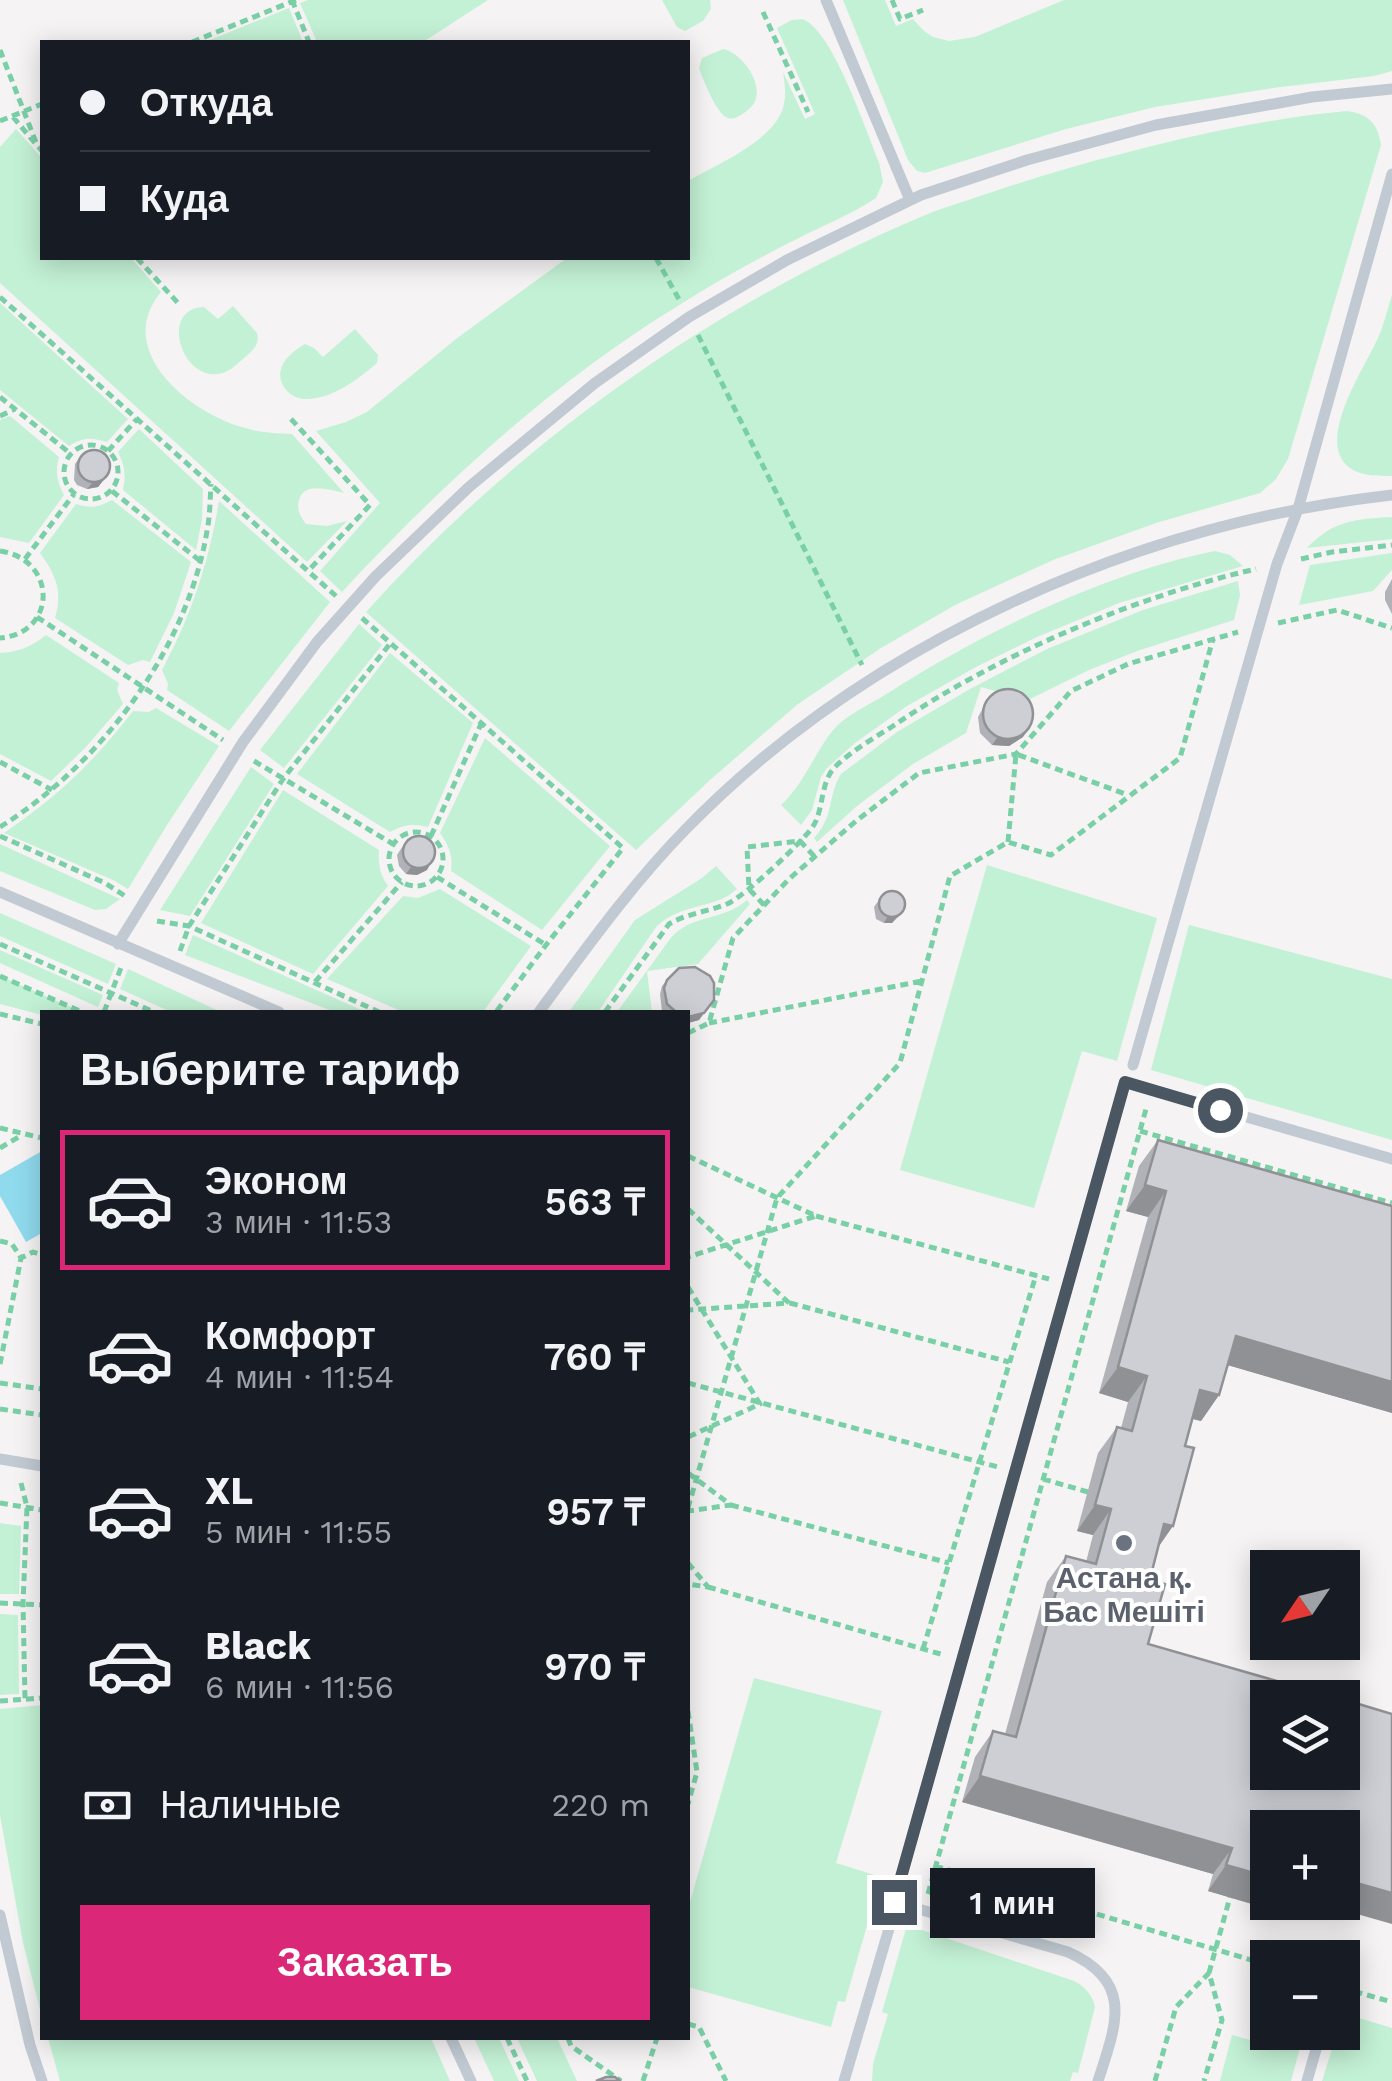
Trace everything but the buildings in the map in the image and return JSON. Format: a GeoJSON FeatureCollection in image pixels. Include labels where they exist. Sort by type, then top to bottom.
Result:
{"type":"FeatureCollection","features":[{"type":"Feature","properties":{"kind":"lane"},"geometry":{"type":"LineString","coordinates":[[826,0],[910,200]]}},
{"type":"Feature","properties":{"kind":"lane"},"geometry":{"type":"LineString","coordinates":[[118,944],[243,742],[318,642],[376,576],[468,486],[595,383],[689,318],[787,260],[910,200],[1028,160],[1156,125],[1312,97],[1392,90]]}},
{"type":"Feature","properties":{"kind":"lane"},"geometry":{"type":"LineString","coordinates":[[1133,1065],[1277,564],[1298,509],[1392,174]]}},
{"type":"Feature","properties":{"kind":"lane"},"geometry":{"type":"LineString","coordinates":[[541,1010],[628,894],[686,829],[760,760],[870,681],[964,625],[1040,588],[1129,556],[1298,509],[1392,495]]}},
{"type":"Feature","properties":{"kind":"lane"},"geometry":{"type":"LineString","coordinates":[[0,892],[274,1010]]}},
{"type":"Feature","properties":{"kind":"lane"},"geometry":{"type":"LineString","coordinates":[[1098,2081],[1115,2026],[1116,2005],[1100,1972],[1068,1952],[894,1902],[1125,1082],[1392,1159]]}},
{"type":"Feature","properties":{"kind":"lane"},"geometry":{"type":"LineString","coordinates":[[0,1459],[40,1466]]}},
{"type":"Feature","properties":{"kind":"lane"},"geometry":{"type":"LineString","coordinates":[[0,1915],[42,2081]]}},
{"type":"Feature","properties":{"kind":"lane"},"geometry":{"type":"LineString","coordinates":[[844,2081],[891,1922]]}},
{"type":"Feature","properties":{"kind":"lane"},"geometry":{"type":"LineString","coordinates":[[453,2040],[470,2081]]}},
{"type":"Feature","properties":{"kind":"lane"},"geometry":{"type":"LineString","coordinates":[[1307,2081],[1316,2050]]}},
{"type":"Feature","properties":{"kind":"path"},"geometry":{"type":"LineString","coordinates":[[197,40],[293,0],[308,40]]}},
{"type":"Feature","properties":{"kind":"path"},"geometry":{"type":"LineString","coordinates":[[892,0],[900,19],[923,10]]}},
{"type":"Feature","properties":{"kind":"path"},"geometry":{"type":"LineString","coordinates":[[763,12],[808,112]]}},
{"type":"Feature","properties":{"kind":"path"},"geometry":{"type":"LineString","coordinates":[[0,50],[40,148]]}},
{"type":"Feature","properties":{"kind":"path"},"geometry":{"type":"LineString","coordinates":[[0,121],[40,105]]}},
{"type":"Feature","properties":{"kind":"path"},"geometry":{"type":"LineString","coordinates":[[12,116],[40,148]]}},
{"type":"Feature","properties":{"kind":"path"},"geometry":{"type":"LineString","coordinates":[[139,260],[178,303]]}},
{"type":"Feature","properties":{"kind":"path"},"geometry":{"type":"LineString","coordinates":[[657,260],[870,681]]}},
{"type":"Feature","properties":{"kind":"path"},"geometry":{"type":"LineString","coordinates":[[0,296],[339,598]]}},
{"type":"Feature","properties":{"kind":"path"},"geometry":{"type":"LineString","coordinates":[[0,398],[70,454]]}},
{"type":"Feature","properties":{"kind":"path"},"geometry":{"type":"LineString","coordinates":[[0,416],[15,410]]}},
{"type":"Feature","properties":{"kind":"path"},"geometry":{"type":"LineString","coordinates":[[108,451],[138,418]]}},
{"type":"Feature","properties":{"kind":"path"},"geometry":{"type":"LineString","coordinates":[[291,419],[370,506],[308,570]]}},
{"type":"Feature","properties":{"kind":"path"},"geometry":{"type":"LineString","coordinates":[[89,445],[108,451],[118,473],[112,490],[96,500],[74,494],[63,474],[70,454],[89,445]]}},
{"type":"Feature","properties":{"kind":"path"},"geometry":{"type":"LineString","coordinates":[[0,826],[52,790],[88,757],[143,687],[179,618],[200,561],[208,529],[211,484]]}},
{"type":"Feature","properties":{"kind":"path"},"geometry":{"type":"LineString","coordinates":[[112,490],[200,561]]}},
{"type":"Feature","properties":{"kind":"path"},"geometry":{"type":"LineString","coordinates":[[25,559],[74,494]]}},
{"type":"Feature","properties":{"kind":"path"},"geometry":{"type":"LineString","coordinates":[[607,1010],[669,924],[730,903],[749,889],[814,826],[827,777],[834,768],[922,706],[1017,654],[1127,608],[1227,575],[1332,552],[1392,545]]}},
{"type":"Feature","properties":{"kind":"path"},"geometry":{"type":"LineString","coordinates":[[0,551],[25,559],[43,586],[43,600],[30,626],[18,635],[0,638]]}},
{"type":"Feature","properties":{"kind":"path"},"geometry":{"type":"LineString","coordinates":[[1008,842],[1016,754],[1071,691],[1128,664],[1259,627],[1337,610],[1392,628]]}},
{"type":"Feature","properties":{"kind":"path"},"geometry":{"type":"LineString","coordinates":[[37,617],[225,741]]}},
{"type":"Feature","properties":{"kind":"path"},"geometry":{"type":"LineString","coordinates":[[362,618],[623,848],[497,1010]]}},
{"type":"Feature","properties":{"kind":"path"},"geometry":{"type":"LineString","coordinates":[[690,1502],[777,1198],[900,1063],[950,876],[1008,842],[1051,855],[1180,758],[1213,640]]}},
{"type":"Feature","properties":{"kind":"path"},"geometry":{"type":"LineString","coordinates":[[179,954],[189,926],[283,779],[389,645]]}},
{"type":"Feature","properties":{"kind":"path"},"geometry":{"type":"LineString","coordinates":[[431,836],[481,724]]}},
{"type":"Feature","properties":{"kind":"path"},"geometry":{"type":"LineString","coordinates":[[710,1023],[732,938],[815,857],[919,773],[1016,754],[1130,796]]}},
{"type":"Feature","properties":{"kind":"path"},"geometry":{"type":"LineString","coordinates":[[254,760],[392,844]]}},
{"type":"Feature","properties":{"kind":"path"},"geometry":{"type":"LineString","coordinates":[[0,762],[52,790]]}},
{"type":"Feature","properties":{"kind":"path"},"geometry":{"type":"LineString","coordinates":[[414,831],[431,836],[442,850],[442,869],[437,877],[420,886],[402,882],[388,861],[392,844],[414,831]]}},
{"type":"Feature","properties":{"kind":"path"},"geometry":{"type":"LineString","coordinates":[[0,836],[105,884],[126,896],[120,904]]}},
{"type":"Feature","properties":{"kind":"path"},"geometry":{"type":"LineString","coordinates":[[800,841],[815,857]]}},
{"type":"Feature","properties":{"kind":"path"},"geometry":{"type":"LineString","coordinates":[[764,906],[749,889],[747,848],[800,841]]}},
{"type":"Feature","properties":{"kind":"path"},"geometry":{"type":"LineString","coordinates":[[437,877],[546,945]]}},
{"type":"Feature","properties":{"kind":"path"},"geometry":{"type":"LineString","coordinates":[[314,983],[402,882]]}},
{"type":"Feature","properties":{"kind":"path"},"geometry":{"type":"LineString","coordinates":[[158,920],[189,926],[375,1010]]}},
{"type":"Feature","properties":{"kind":"path"},"geometry":{"type":"LineString","coordinates":[[0,944],[150,1010]]}},
{"type":"Feature","properties":{"kind":"path"},"geometry":{"type":"LineString","coordinates":[[105,1010],[122,965]]}},
{"type":"Feature","properties":{"kind":"path"},"geometry":{"type":"LineString","coordinates":[[0,976],[77,1010]]}},
{"type":"Feature","properties":{"kind":"path"},"geometry":{"type":"LineString","coordinates":[[690,1032],[710,1023],[922,981]]}},
{"type":"Feature","properties":{"kind":"path"},"geometry":{"type":"LineString","coordinates":[[0,1014],[40,1024]]}},
{"type":"Feature","properties":{"kind":"path"},"geometry":{"type":"LineString","coordinates":[[924,1911],[1151,1090]]}},
{"type":"Feature","properties":{"kind":"path"},"geometry":{"type":"LineString","coordinates":[[1113,1124],[1392,1203]]}},
{"type":"Feature","properties":{"kind":"path"},"geometry":{"type":"LineString","coordinates":[[0,1128],[40,1138]]}},
{"type":"Feature","properties":{"kind":"path"},"geometry":{"type":"LineString","coordinates":[[0,1148],[24,1134]]}},
{"type":"Feature","properties":{"kind":"path"},"geometry":{"type":"LineString","coordinates":[[690,1157],[816,1216],[1016,1269]]}},
{"type":"Feature","properties":{"kind":"path"},"geometry":{"type":"LineString","coordinates":[[690,1211],[789,1303]]}},
{"type":"Feature","properties":{"kind":"path"},"geometry":{"type":"LineString","coordinates":[[690,1256],[816,1216]]}},
{"type":"Feature","properties":{"kind":"path"},"geometry":{"type":"LineString","coordinates":[[0,1241],[12,1244],[21,1258],[0,1359]]}},
{"type":"Feature","properties":{"kind":"path"},"geometry":{"type":"LineString","coordinates":[[21,1258],[33,1252],[40,1254]]}},
{"type":"Feature","properties":{"kind":"path"},"geometry":{"type":"LineString","coordinates":[[923,1649],[1036,1275]]}},
{"type":"Feature","properties":{"kind":"path"},"geometry":{"type":"LineString","coordinates":[[690,1290],[760,1404]]}},
{"type":"Feature","properties":{"kind":"path"},"geometry":{"type":"LineString","coordinates":[[690,1310],[789,1303],[1010,1362]]}},
{"type":"Feature","properties":{"kind":"path"},"geometry":{"type":"LineString","coordinates":[[0,1383],[40,1389]]}},
{"type":"Feature","properties":{"kind":"path"},"geometry":{"type":"LineString","coordinates":[[690,1384],[959,1456]]}},
{"type":"Feature","properties":{"kind":"path"},"geometry":{"type":"LineString","coordinates":[[690,1436],[760,1404]]}},
{"type":"Feature","properties":{"kind":"path"},"geometry":{"type":"LineString","coordinates":[[0,1409],[40,1415]]}},
{"type":"Feature","properties":{"kind":"path"},"geometry":{"type":"LineString","coordinates":[[690,1474],[731,1505],[949,1564]]}},
{"type":"Feature","properties":{"kind":"path"},"geometry":{"type":"LineString","coordinates":[[20,1481],[27,1508],[23,1604],[26,1699]]}},
{"type":"Feature","properties":{"kind":"path"},"geometry":{"type":"LineString","coordinates":[[0,1503],[40,1510]]}},
{"type":"Feature","properties":{"kind":"path"},"geometry":{"type":"LineString","coordinates":[[690,1510],[731,1505]]}},
{"type":"Feature","properties":{"kind":"path"},"geometry":{"type":"LineString","coordinates":[[690,1565],[708,1587]]}},
{"type":"Feature","properties":{"kind":"path"},"geometry":{"type":"LineString","coordinates":[[690,1584],[903,1643]]}},
{"type":"Feature","properties":{"kind":"path"},"geometry":{"type":"LineString","coordinates":[[0,1603],[40,1605]]}},
{"type":"Feature","properties":{"kind":"path"},"geometry":{"type":"LineString","coordinates":[[0,1701],[40,1698]]}},
{"type":"Feature","properties":{"kind":"path"},"geometry":{"type":"LineString","coordinates":[[690,1725],[697,1772],[690,1797]]}},
{"type":"Feature","properties":{"kind":"path"},"geometry":{"type":"LineString","coordinates":[[906,1857],[1250,1960]]}},
{"type":"Feature","properties":{"kind":"path"},"geometry":{"type":"LineString","coordinates":[[1204,2081],[1222,2020],[1210,1974],[1230,1898]]}},
{"type":"Feature","properties":{"kind":"path"},"geometry":{"type":"LineString","coordinates":[[1155,2081],[1176,2007],[1210,1974]]}},
{"type":"Feature","properties":{"kind":"path"},"geometry":{"type":"LineString","coordinates":[[1360,1993],[1392,2002]]}},
{"type":"Feature","properties":{"kind":"path"},"geometry":{"type":"LineString","coordinates":[[690,2025],[699,2027],[726,2081]]}},
{"type":"Feature","properties":{"kind":"path"},"geometry":{"type":"LineString","coordinates":[[508,2040],[527,2081]]}},
{"type":"Feature","properties":{"kind":"path"},"geometry":{"type":"LineString","coordinates":[[569,2040],[571,2046],[621,2081]]}},
{"type":"Feature","properties":{"kind":"path"},"geometry":{"type":"LineString","coordinates":[[643,2081],[657,2040]]}},
{"type":"Feature","properties":{"kind":"green space"},"geometry":{"type":"Polygon","coordinates":[[[488,0],[426,40],[316,40],[300,3],[488,0]]]}},
{"type":"Feature","properties":{"kind":"green space"},"geometry":{"type":"Polygon","coordinates":[[[662,0],[710,0],[711,9],[703,21],[685,31],[677,27],[662,0]]]}},
{"type":"Feature","properties":{"kind":"green space"},"geometry":{"type":"Polygon","coordinates":[[[843,0],[885,0],[896,26],[913,19],[933,37],[949,41],[975,37],[1064,0],[1392,0],[1392,71],[1155,107],[1066,129],[925,173],[917,171],[908,160],[843,0]]]}},
{"type":"Feature","properties":{"kind":"green space"},"geometry":{"type":"Polygon","coordinates":[[[289,8],[302,40],[210,40],[289,8]]]}},
{"type":"Feature","properties":{"kind":"green space"},"geometry":{"type":"Polygon","coordinates":[[[802,19],[813,26],[836,60],[879,162],[883,182],[876,198],[720,281],[585,369],[458,475],[342,592],[320,571],[380,503],[316,431],[367,412],[456,339],[564,260],[690,260],[690,180],[741,152],[775,123],[785,101],[783,72],[805,119],[815,114],[777,28],[802,19]]]}},
{"type":"Feature","properties":{"kind":"green space"},"geometry":{"type":"Polygon","coordinates":[[[723,49],[736,55],[748,68],[757,91],[752,105],[734,118],[726,117],[718,109],[699,68],[702,58],[723,49]]]}},
{"type":"Feature","properties":{"kind":"green space"},"geometry":{"type":"Polygon","coordinates":[[[1347,111],[1371,121],[1381,145],[1288,459],[1276,479],[1260,493],[1156,523],[1053,560],[955,605],[881,648],[798,704],[636,850],[366,612],[425,550],[554,435],[694,336],[845,252],[937,210],[1088,163],[1180,139],[1347,111]]]}},
{"type":"Feature","properties":{"kind":"green space"},"geometry":{"type":"Polygon","coordinates":[[[16,129],[40,156],[40,260],[133,260],[161,292],[148,314],[146,336],[164,377],[202,409],[224,421],[256,431],[292,434],[344,493],[318,488],[302,494],[298,507],[306,524],[327,526],[347,521],[307,562],[0,283],[0,147],[16,129]]]}},
{"type":"Feature","properties":{"kind":"green space"},"geometry":{"type":"Polygon","coordinates":[[[1392,295],[1392,476],[1372,475],[1360,473],[1345,463],[1338,449],[1338,431],[1392,295]]]}},
{"type":"Feature","properties":{"kind":"green space"},"geometry":{"type":"Polygon","coordinates":[[[0,303],[128,419],[107,442],[87,439],[69,446],[0,390],[0,303]]]}},
{"type":"Feature","properties":{"kind":"green space"},"geometry":{"type":"Polygon","coordinates":[[[233,306],[257,333],[257,344],[228,371],[204,372],[185,355],[179,330],[182,318],[190,310],[204,307],[218,319],[233,306]]]}},
{"type":"Feature","properties":{"kind":"green space"},"geometry":{"type":"Polygon","coordinates":[[[355,329],[378,355],[377,363],[326,396],[300,398],[285,389],[280,372],[292,354],[305,344],[323,357],[355,329]]]}},
{"type":"Feature","properties":{"kind":"green space"},"geometry":{"type":"Polygon","coordinates":[[[10,416],[59,457],[57,476],[64,495],[29,543],[0,537],[0,420],[10,416]]]}},
{"type":"Feature","properties":{"kind":"green space"},"geometry":{"type":"Polygon","coordinates":[[[139,429],[203,489],[196,550],[123,490],[124,471],[118,452],[139,429]]]}},
{"type":"Feature","properties":{"kind":"green space"},"geometry":{"type":"Polygon","coordinates":[[[112,500],[191,562],[174,613],[150,662],[128,665],[55,618],[56,584],[40,553],[76,504],[95,507],[112,500]]]}},
{"type":"Feature","properties":{"kind":"green space"},"geometry":{"type":"Polygon","coordinates":[[[219,501],[330,602],[229,731],[167,690],[162,670],[198,588],[219,501]]]}},
{"type":"Feature","properties":{"kind":"green space"},"geometry":{"type":"Polygon","coordinates":[[[1392,517],[1392,539],[1307,548],[1336,526],[1392,517]]]}},
{"type":"Feature","properties":{"kind":"green space"},"geometry":{"type":"Polygon","coordinates":[[[1215,551],[1230,555],[1243,566],[1119,603],[976,667],[907,706],[827,768],[812,810],[801,825],[781,805],[839,724],[921,672],[1001,629],[1087,590],[1215,551]]]}},
{"type":"Feature","properties":{"kind":"green space"},"geometry":{"type":"Polygon","coordinates":[[[1392,553],[1392,570],[1373,591],[1299,605],[1310,565],[1392,553]]]}},
{"type":"Feature","properties":{"kind":"green space"},"geometry":{"type":"Polygon","coordinates":[[[1238,581],[1240,595],[1234,620],[1140,650],[1028,700],[981,687],[966,733],[913,764],[817,842],[814,838],[825,822],[841,774],[897,732],[1047,649],[1143,610],[1238,581]]]}},
{"type":"Feature","properties":{"kind":"green space"},"geometry":{"type":"Polygon","coordinates":[[[359,624],[382,645],[284,768],[260,750],[359,624]]]}},
{"type":"Feature","properties":{"kind":"green space"},"geometry":{"type":"Polygon","coordinates":[[[46,635],[119,683],[117,690],[123,704],[51,781],[0,754],[0,653],[24,648],[46,635]]]}},
{"type":"Feature","properties":{"kind":"green space"},"geometry":{"type":"Polygon","coordinates":[[[390,653],[473,723],[428,827],[408,825],[390,832],[297,774],[390,653]]]}},
{"type":"Feature","properties":{"kind":"green space"},"geometry":{"type":"Polygon","coordinates":[[[156,708],[219,746],[128,889],[4,833],[74,778],[133,711],[149,712],[156,708]]]}},
{"type":"Feature","properties":{"kind":"green space"},"geometry":{"type":"Polygon","coordinates":[[[485,738],[610,846],[542,930],[451,871],[450,851],[440,833],[485,738]]]}},
{"type":"Feature","properties":{"kind":"green space"},"geometry":{"type":"Polygon","coordinates":[[[251,767],[274,784],[190,916],[160,910],[251,767]]]}},
{"type":"Feature","properties":{"kind":"green space"},"geometry":{"type":"Polygon","coordinates":[[[283,790],[379,850],[380,869],[388,886],[313,974],[201,923],[283,790]]]}},
{"type":"Feature","properties":{"kind":"green space"},"geometry":{"type":"Polygon","coordinates":[[[0,844],[120,899],[106,909],[95,910],[0,871],[0,844]]]}},
{"type":"Feature","properties":{"kind":"green space"},"geometry":{"type":"Polygon","coordinates":[[[987,865],[1157,918],[1117,1061],[1082,1051],[1034,1208],[900,1170],[987,865]]]}},
{"type":"Feature","properties":{"kind":"green space"},"geometry":{"type":"Polygon","coordinates":[[[716,866],[737,889],[666,919],[656,927],[599,1010],[570,1010],[635,920],[716,866]]]}},
{"type":"Feature","properties":{"kind":"green space"},"geometry":{"type":"Polygon","coordinates":[[[440,889],[531,946],[484,1010],[398,1010],[327,979],[403,896],[418,898],[440,889]]]}},
{"type":"Feature","properties":{"kind":"green space"},"geometry":{"type":"Polygon","coordinates":[[[747,900],[750,904],[698,964],[647,971],[652,1010],[618,1010],[670,939],[678,931],[747,900]]]}},
{"type":"Feature","properties":{"kind":"green space"},"geometry":{"type":"Polygon","coordinates":[[[0,913],[116,964],[108,984],[0,936],[0,913]]]}},
{"type":"Feature","properties":{"kind":"green space"},"geometry":{"type":"Polygon","coordinates":[[[1189,925],[1392,979],[1392,1140],[1151,1070],[1189,925]]]}},
{"type":"Feature","properties":{"kind":"green space"},"geometry":{"type":"Polygon","coordinates":[[[193,935],[362,1010],[330,1010],[185,955],[193,935]]]}},
{"type":"Feature","properties":{"kind":"green space"},"geometry":{"type":"Polygon","coordinates":[[[0,950],[103,995],[98,1007],[0,963],[0,950]]]}},
{"type":"Feature","properties":{"kind":"green space"},"geometry":{"type":"Polygon","coordinates":[[[128,969],[217,1010],[167,1010],[120,989],[128,969]]]}},
{"type":"Feature","properties":{"kind":"green space"},"geometry":{"type":"Polygon","coordinates":[[[0,976],[77,1010],[40,1010],[40,1014],[0,1004],[0,976]]]}},
{"type":"Feature","properties":{"kind":"green space"},"geometry":{"type":"Polygon","coordinates":[[[0,1523],[21,1526],[19,1594],[0,1594],[0,1523]]]}},
{"type":"Feature","properties":{"kind":"green space"},"geometry":{"type":"Polygon","coordinates":[[[0,1614],[18,1615],[19,1694],[0,1695],[0,1614]]]}},
{"type":"Feature","properties":{"kind":"green space"},"geometry":{"type":"Polygon","coordinates":[[[754,1678],[882,1711],[836,1863],[881,1877],[845,2002],[838,2001],[831,2027],[690,1988],[690,1902],[754,1678]]]}},
{"type":"Feature","properties":{"kind":"green space"},"geometry":{"type":"Polygon","coordinates":[[[40,1705],[40,2009],[23,1943],[0,1815],[0,1709],[40,1705]]]}},
{"type":"Feature","properties":{"kind":"green space"},"geometry":{"type":"Polygon","coordinates":[[[907,1925],[1085,1988],[1095,2007],[1078,2073],[1073,2072],[1070,2081],[872,2081],[888,2014],[882,2012],[907,1925]]]}},
{"type":"Feature","properties":{"kind":"green space"},"geometry":{"type":"Polygon","coordinates":[[[1360,2018],[1392,2028],[1392,2081],[1322,2081],[1332,2050],[1360,2050],[1360,2018]]]}},
{"type":"Feature","properties":{"kind":"green space"},"geometry":{"type":"Polygon","coordinates":[[[1232,2035],[1250,2040],[1250,2050],[1299,2050],[1291,2081],[1220,2081],[1232,2035]]]}},
{"type":"Feature","properties":{"kind":"green space"},"geometry":{"type":"Polygon","coordinates":[[[49,2040],[432,2040],[450,2081],[60,2081],[49,2040]]]}},
{"type":"Feature","properties":{"kind":"green space"},"geometry":{"type":"Polygon","coordinates":[[[475,2040],[500,2040],[519,2081],[494,2081],[475,2040]]]}},
{"type":"Feature","properties":{"kind":"green space"},"geometry":{"type":"Polygon","coordinates":[[[518,2040],[558,2040],[577,2081],[537,2081],[518,2040]]]}},
{"type":"Feature","properties":{"kind":"water"},"geometry":{"type":"Polygon","coordinates":[[[40,1152],[40,1234],[26,1242],[0,1196],[0,1175],[40,1152]]]}},
{"type":"Feature","properties":{"kind":"place","name":"Астана қ. Бас Мешіті"},"geometry":{"type":"Point","coordinates":[1124,1543]}},
{"type":"Feature","properties":{"kind":"route"},"geometry":{"type":"LineString","coordinates":[[894,1902],[1125,1082],[1220,1110]]}}]}
